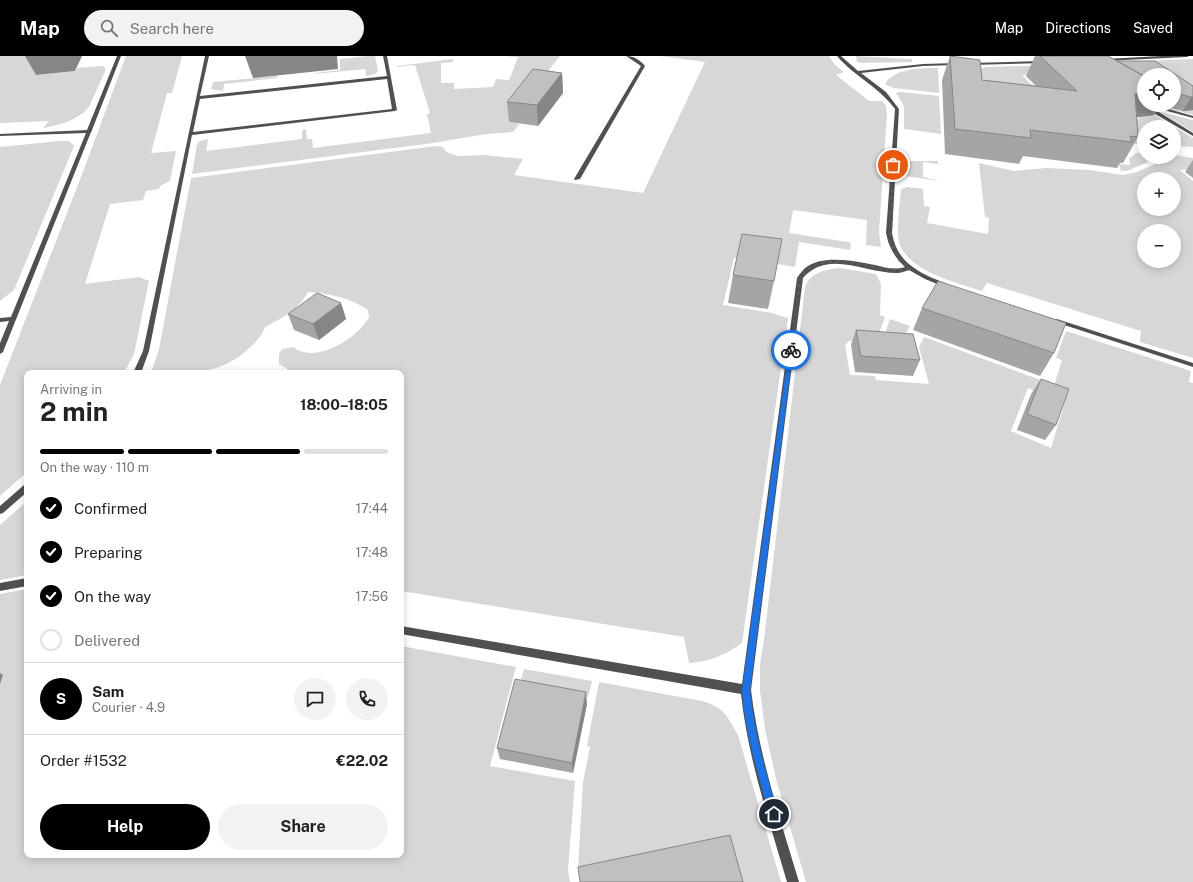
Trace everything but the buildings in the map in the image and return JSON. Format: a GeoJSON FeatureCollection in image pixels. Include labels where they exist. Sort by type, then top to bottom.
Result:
{"type":"FeatureCollection","features":[{"type":"Feature","properties":{"kind":"lane"},"geometry":{"type":"LineString","coordinates":[[0,352],[119,56]]}},
{"type":"Feature","properties":{"kind":"lane"},"geometry":{"type":"LineString","coordinates":[[138,370],[146,351],[207,56]]}},
{"type":"Feature","properties":{"kind":"lane"},"geometry":{"type":"LineString","coordinates":[[190,134],[395,110],[385,56]]}},
{"type":"Feature","properties":{"kind":"lane"},"geometry":{"type":"LineString","coordinates":[[577,179],[643,66],[628,56]]}},
{"type":"Feature","properties":{"kind":"lane"},"geometry":{"type":"LineString","coordinates":[[839,56],[886,94],[897,108],[892,180],[890,241],[899,259],[910,268],[936,282],[953,288]]}},
{"type":"Feature","properties":{"kind":"lane"},"geometry":{"type":"LineString","coordinates":[[1096,60],[1187,56]]}},
{"type":"Feature","properties":{"kind":"lane"},"geometry":{"type":"LineString","coordinates":[[857,72],[923,65],[1046,62]]}},
{"type":"Feature","properties":{"kind":"lane"},"geometry":{"type":"LineString","coordinates":[[198,98],[389,77]]}},
{"type":"Feature","properties":{"kind":"lane"},"geometry":{"type":"LineString","coordinates":[[1155,112],[1193,135]]}},
{"type":"Feature","properties":{"kind":"lane"},"geometry":{"type":"LineString","coordinates":[[1175,112],[1193,117]]}},
{"type":"Feature","properties":{"kind":"lane"},"geometry":{"type":"LineString","coordinates":[[0,135],[90,131]]}},
{"type":"Feature","properties":{"kind":"lane"},"geometry":{"type":"LineString","coordinates":[[793,882],[754,742],[748,716],[746,690],[800,278],[804,271],[813,265],[829,261],[898,271],[910,268]]}},
{"type":"Feature","properties":{"kind":"lane"},"geometry":{"type":"LineString","coordinates":[[0,320],[14,319]]}},
{"type":"Feature","properties":{"kind":"lane"},"geometry":{"type":"LineString","coordinates":[[1053,320],[1193,365]]}},
{"type":"Feature","properties":{"kind":"lane"},"geometry":{"type":"LineString","coordinates":[[0,511],[24,491]]}},
{"type":"Feature","properties":{"kind":"lane"},"geometry":{"type":"LineString","coordinates":[[0,587],[24,583]]}},
{"type":"Feature","properties":{"kind":"lane"},"geometry":{"type":"LineString","coordinates":[[404,631],[746,690]]}},
{"type":"Feature","properties":{"kind":"shaded area"},"geometry":{"type":"Polygon","coordinates":[[[0,56],[46,56],[35,75],[76,71],[77,68],[103,66],[106,69],[89,107],[85,112],[74,119],[43,128],[49,121],[0,123],[0,56]]]}},
{"type":"Feature","properties":{"kind":"shaded area"},"geometry":{"type":"Polygon","coordinates":[[[126,56],[182,56],[172,93],[167,93],[151,153],[176,151],[170,181],[160,186],[159,189],[146,191],[143,200],[110,204],[85,284],[139,277],[149,281],[134,354],[126,370],[24,370],[24,475],[0,496],[0,385],[81,177],[126,56]]]}},
{"type":"Feature","properties":{"kind":"shaded area"},"geometry":{"type":"Polygon","coordinates":[[[375,56],[378,71],[375,74],[366,76],[365,69],[315,74],[340,70],[340,59],[375,56]]]}},
{"type":"Feature","properties":{"kind":"shaded area"},"geometry":{"type":"Polygon","coordinates":[[[506,56],[560,56],[508,122],[519,124],[513,132],[486,134],[433,143],[192,174],[197,144],[200,141],[208,139],[206,151],[302,139],[302,130],[306,129],[307,139],[312,139],[313,148],[431,133],[427,114],[430,113],[415,65],[397,66],[453,59],[453,62],[441,63],[441,83],[454,83],[454,89],[493,87],[496,79],[509,80],[518,57],[506,56]]]}},
{"type":"Feature","properties":{"kind":"shaded area"},"geometry":{"type":"Polygon","coordinates":[[[660,56],[829,56],[835,65],[844,72],[836,75],[869,101],[882,101],[886,106],[887,114],[879,232],[881,247],[866,245],[867,220],[793,210],[789,233],[848,242],[851,243],[850,250],[799,242],[795,267],[778,264],[778,259],[763,262],[734,258],[723,305],[772,313],[788,318],[742,643],[730,651],[704,661],[689,663],[684,637],[404,591],[404,370],[289,370],[279,364],[279,354],[282,349],[293,347],[302,352],[313,353],[324,351],[336,347],[356,333],[369,317],[368,310],[354,302],[339,297],[308,292],[295,309],[284,317],[265,327],[254,344],[237,358],[226,364],[206,370],[152,370],[159,349],[191,178],[436,146],[443,147],[446,152],[458,156],[484,155],[523,159],[514,175],[643,193],[705,62],[660,56]]]}},
{"type":"Feature","properties":{"kind":"shaded area"},"geometry":{"type":"Polygon","coordinates":[[[856,56],[912,59],[912,62],[862,63],[857,62],[856,56]]]}},
{"type":"Feature","properties":{"kind":"shaded area"},"geometry":{"type":"Polygon","coordinates":[[[1193,59],[1193,115],[1181,112],[1181,68],[1148,68],[1126,62],[1193,59]]]}},
{"type":"Feature","properties":{"kind":"shaded area"},"geometry":{"type":"Polygon","coordinates":[[[1058,65],[1060,74],[1022,75],[1038,91],[1127,120],[1140,119],[1135,115],[1151,113],[1163,120],[1137,120],[1137,144],[1121,143],[985,84],[980,72],[981,69],[985,67],[1058,65]]]}},
{"type":"Feature","properties":{"kind":"shaded area"},"geometry":{"type":"Polygon","coordinates":[[[938,68],[939,93],[894,88],[886,85],[886,82],[891,77],[903,71],[938,68]]]}},
{"type":"Feature","properties":{"kind":"shaded area"},"geometry":{"type":"Polygon","coordinates":[[[277,76],[277,78],[224,84],[223,91],[211,89],[213,82],[277,76]]]}},
{"type":"Feature","properties":{"kind":"shaded area"},"geometry":{"type":"Polygon","coordinates":[[[900,92],[939,96],[941,134],[904,129],[904,106],[896,93],[900,92]]]}},
{"type":"Feature","properties":{"kind":"shaded area"},"geometry":{"type":"Polygon","coordinates":[[[1160,112],[1193,120],[1193,132],[1181,125],[1181,120],[1173,120],[1160,112]]]}},
{"type":"Feature","properties":{"kind":"shaded area"},"geometry":{"type":"Polygon","coordinates":[[[1181,131],[1193,138],[1193,147],[1181,146],[1181,131]]]}},
{"type":"Feature","properties":{"kind":"shaded area"},"geometry":{"type":"Polygon","coordinates":[[[69,141],[74,146],[14,290],[0,301],[0,147],[69,141]]]}},
{"type":"Feature","properties":{"kind":"shaded area"},"geometry":{"type":"Polygon","coordinates":[[[1137,153],[1137,164],[1143,164],[1127,171],[1121,171],[1119,164],[1130,165],[1129,159],[1137,153]]]}},
{"type":"Feature","properties":{"kind":"shaded area"},"geometry":{"type":"Polygon","coordinates":[[[1181,156],[1193,158],[1193,169],[1180,170],[1193,181],[1193,358],[1140,342],[1141,331],[987,283],[982,291],[947,280],[922,268],[912,261],[904,252],[899,242],[898,224],[901,189],[908,187],[923,189],[924,206],[930,207],[927,223],[988,234],[989,218],[985,217],[979,163],[1014,171],[1046,168],[1089,170],[1123,175],[1137,172],[1155,164],[1181,164],[1181,156]]]}},
{"type":"Feature","properties":{"kind":"shaded area"},"geometry":{"type":"Polygon","coordinates":[[[902,161],[938,161],[938,164],[923,162],[923,177],[941,181],[904,176],[901,173],[902,161]]]}},
{"type":"Feature","properties":{"kind":"shaded area"},"geometry":{"type":"Polygon","coordinates":[[[840,268],[876,274],[881,284],[880,315],[885,317],[877,339],[865,342],[849,341],[845,345],[850,375],[875,376],[876,380],[929,384],[919,347],[924,337],[1046,382],[1042,393],[1028,388],[1011,431],[1051,448],[1065,402],[1051,396],[1062,360],[1056,358],[1066,331],[1191,371],[1189,382],[1193,383],[1193,882],[806,882],[776,779],[765,729],[760,691],[760,664],[805,287],[807,282],[815,275],[829,269],[840,268]]]}},
{"type":"Feature","properties":{"kind":"shaded area"},"geometry":{"type":"Polygon","coordinates":[[[890,319],[910,326],[899,345],[883,339],[890,319]]]}},
{"type":"Feature","properties":{"kind":"shaded area"},"geometry":{"type":"Polygon","coordinates":[[[24,504],[24,576],[0,580],[0,525],[24,504]]]}},
{"type":"Feature","properties":{"kind":"shaded area"},"geometry":{"type":"Polygon","coordinates":[[[24,590],[24,858],[404,858],[404,647],[516,667],[490,766],[575,781],[568,870],[570,882],[0,882],[0,594],[24,590]]]}},
{"type":"Feature","properties":{"kind":"shaded area"},"geometry":{"type":"Polygon","coordinates":[[[524,669],[592,681],[588,697],[520,684],[524,669]]]}},
{"type":"Feature","properties":{"kind":"shaded area"},"geometry":{"type":"Polygon","coordinates":[[[599,682],[702,701],[721,710],[738,735],[781,882],[742,882],[729,836],[578,868],[583,782],[590,747],[587,746],[599,682]]]}},
{"type":"Feature","properties":{"kind":"way so far"},"geometry":{"type":"LineString","coordinates":[[791,350],[800,278],[804,271],[813,265],[829,261],[898,271],[910,268],[899,259],[890,241],[889,233],[893,165]]}},
{"type":"Feature","properties":{"kind":"route"},"geometry":{"type":"LineString","coordinates":[[774,814],[748,716],[746,690],[791,350]]}}]}
